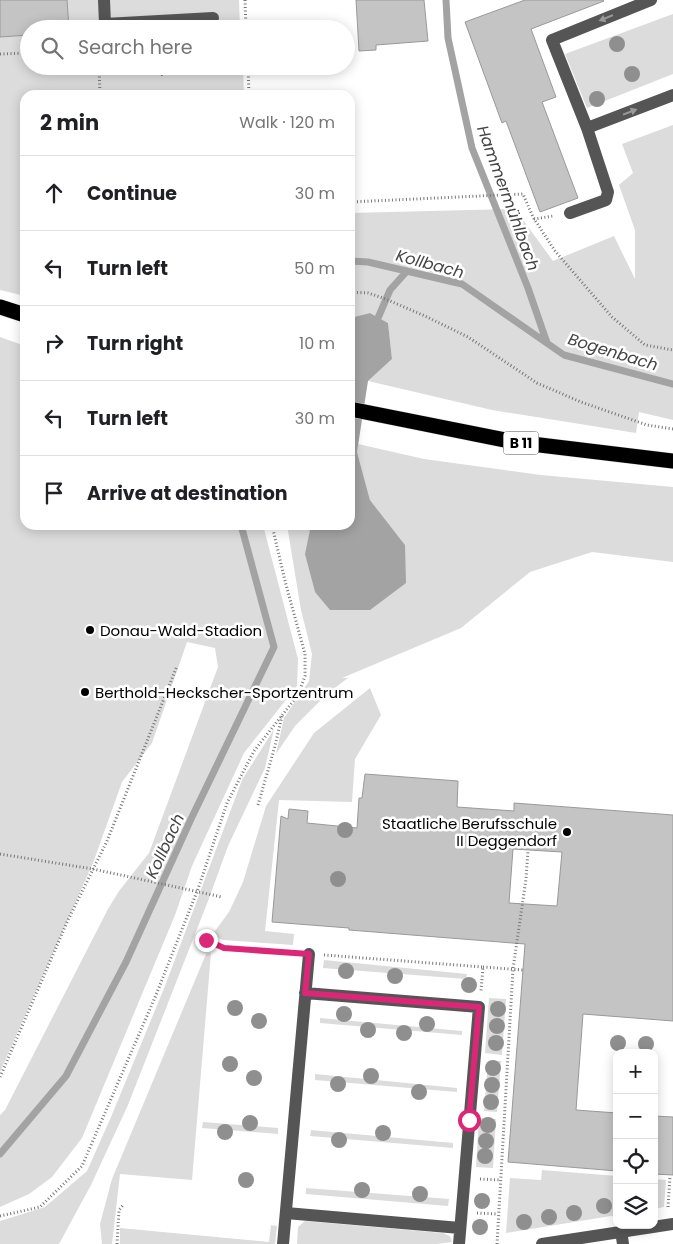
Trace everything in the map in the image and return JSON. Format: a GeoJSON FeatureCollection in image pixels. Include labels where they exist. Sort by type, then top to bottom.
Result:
{"type":"FeatureCollection","features":[{"type":"Feature","properties":{"kind":"highway"},"geometry":{"type":"LineString","coordinates":[[0,307],[20,313]]}},
{"type":"Feature","properties":{"kind":"highway","name":"B 11"},"geometry":{"type":"LineString","coordinates":[[355,410],[515,442],[673,461]]}},
{"type":"Feature","properties":{"kind":"street"},"geometry":{"type":"LineString","coordinates":[[104,0],[105,20]]}},
{"type":"Feature","properties":{"kind":"street"},"geometry":{"type":"LineString","coordinates":[[570,213],[606,200],[608,192],[587,128],[552,40],[651,0]]}},
{"type":"Feature","properties":{"kind":"street"},"geometry":{"type":"LineString","coordinates":[[177,20],[213,18]]}},
{"type":"Feature","properties":{"kind":"street"},"geometry":{"type":"LineString","coordinates":[[587,128],[673,95]]}},
{"type":"Feature","properties":{"kind":"street"},"geometry":{"type":"LineString","coordinates":[[283,1244],[309,954]]}},
{"type":"Feature","properties":{"kind":"street"},"geometry":{"type":"LineString","coordinates":[[305,993],[479,1007],[459,1244]]}},
{"type":"Feature","properties":{"kind":"street"},"geometry":{"type":"LineString","coordinates":[[286,1213],[460,1228]]}},
{"type":"Feature","properties":{"kind":"street"},"geometry":{"type":"LineString","coordinates":[[542,1244],[621,1231],[670,1218]]}},
{"type":"Feature","properties":{"kind":"street"},"geometry":{"type":"LineString","coordinates":[[621,1231],[623,1244]]}},
{"type":"Feature","properties":{"kind":"path"},"geometry":{"type":"LineString","coordinates":[[245,0],[246,20]]}},
{"type":"Feature","properties":{"kind":"path"},"geometry":{"type":"LineString","coordinates":[[0,54],[20,53]]}},
{"type":"Feature","properties":{"kind":"path"},"geometry":{"type":"LineString","coordinates":[[99,75],[100,90]]}},
{"type":"Feature","properties":{"kind":"path"},"geometry":{"type":"LineString","coordinates":[[248,75],[249,90]]}},
{"type":"Feature","properties":{"kind":"path"},"geometry":{"type":"LineString","coordinates":[[355,202],[524,194],[533,217],[555,250],[612,317],[645,345],[673,350]]}},
{"type":"Feature","properties":{"kind":"path"},"geometry":{"type":"LineString","coordinates":[[355,292],[368,293],[384,298],[468,337],[537,383],[581,402],[647,425],[673,429]]}},
{"type":"Feature","properties":{"kind":"path"},"geometry":{"type":"LineString","coordinates":[[0,1216],[40,1207],[82,1166],[156,995],[198,889],[227,803],[254,751],[298,695],[305,676],[306,654],[285,581],[273,530]]}},
{"type":"Feature","properties":{"kind":"path"},"geometry":{"type":"LineString","coordinates":[[0,1077],[68,920],[107,841],[177,666]]}},
{"type":"Feature","properties":{"kind":"path"},"geometry":{"type":"LineString","coordinates":[[258,805],[276,746],[283,713]]}},
{"type":"Feature","properties":{"kind":"path"},"geometry":{"type":"LineString","coordinates":[[497,1244],[513,969],[526,880],[528,850]]}},
{"type":"Feature","properties":{"kind":"path"},"geometry":{"type":"LineString","coordinates":[[0,854],[93,869],[222,898]]}},
{"type":"Feature","properties":{"kind":"path"},"geometry":{"type":"LineString","coordinates":[[206,940],[224,948],[523,970]]}},
{"type":"Feature","properties":{"kind":"path"},"geometry":{"type":"LineString","coordinates":[[479,1007],[483,967]]}},
{"type":"Feature","properties":{"kind":"path"},"geometry":{"type":"LineString","coordinates":[[670,1177],[670,1218]]}},
{"type":"Feature","properties":{"kind":"path"},"geometry":{"type":"LineString","coordinates":[[117,1244],[120,1210],[124,1204]]}},
{"type":"Feature","properties":{"kind":"shaded area"},"geometry":{"type":"Polygon","coordinates":[[[0,0],[239,0],[240,20],[20,20],[20,75],[243,75],[244,90],[20,90],[20,295],[0,290],[0,0]]]}},
{"type":"Feature","properties":{"kind":"shaded area"},"geometry":{"type":"Polygon","coordinates":[[[673,14],[673,74],[587,108],[565,54],[673,14]]]}},
{"type":"Feature","properties":{"kind":"shaded area"},"geometry":{"type":"Polygon","coordinates":[[[673,125],[673,420],[639,412],[636,433],[492,410],[368,381],[392,359],[388,323],[370,313],[355,317],[355,213],[515,209],[553,261],[614,236],[635,279],[635,230],[619,185],[633,173],[622,144],[673,125]]]}},
{"type":"Feature","properties":{"kind":"shaded area"},"geometry":{"type":"Polygon","coordinates":[[[370,313],[388,323],[392,359],[368,381],[357,452],[370,500],[405,545],[406,583],[370,610],[330,610],[315,592],[305,554],[310,530],[355,530],[355,317],[370,313]]]}},
{"type":"Feature","properties":{"kind":"shaded area"},"geometry":{"type":"Polygon","coordinates":[[[0,337],[20,344],[20,530],[264,530],[298,659],[297,686],[244,753],[192,866],[175,915],[82,1138],[52,1177],[29,1194],[0,1207],[0,1115],[5,1110],[108,909],[119,891],[149,853],[218,667],[215,648],[187,642],[152,743],[122,782],[93,863],[0,1072],[0,337]]]}},
{"type":"Feature","properties":{"kind":"shaded area"},"geometry":{"type":"Polygon","coordinates":[[[358,444],[424,459],[541,475],[673,487],[673,562],[592,552],[530,572],[461,628],[342,678],[348,678],[328,693],[295,726],[276,754],[284,718],[309,681],[312,654],[301,610],[288,530],[310,530],[306,554],[315,592],[405,545],[370,500],[357,452],[358,444]]]}},
{"type":"Feature","properties":{"kind":"shaded area"},"geometry":{"type":"Polygon","coordinates":[[[370,688],[381,715],[355,759],[352,802],[279,800],[265,931],[294,934],[293,945],[223,940],[212,935],[229,912],[243,882],[266,806],[314,733],[370,688]]]}},
{"type":"Feature","properties":{"kind":"shaded area"},"geometry":{"type":"Polygon","coordinates":[[[274,729],[265,768],[228,846],[128,1105],[91,1185],[59,1244],[0,1244],[0,1221],[45,1207],[87,1171],[165,986],[242,780],[274,729]]]}},
{"type":"Feature","properties":{"kind":"shaded area"},"geometry":{"type":"Polygon","coordinates":[[[211,953],[192,1180],[120,1174],[112,1244],[102,1244],[100,1224],[112,1179],[206,954],[211,953]]]}},
{"type":"Feature","properties":{"kind":"shaded area"},"geometry":{"type":"Polygon","coordinates":[[[324,960],[467,974],[466,979],[323,968],[324,960]]]}},
{"type":"Feature","properties":{"kind":"shaded area"},"geometry":{"type":"Polygon","coordinates":[[[489,998],[506,999],[502,1055],[485,1053],[489,998]]]}},
{"type":"Feature","properties":{"kind":"shaded area"},"geometry":{"type":"Polygon","coordinates":[[[320,1018],[462,1031],[462,1035],[320,1023],[320,1018]]]}},
{"type":"Feature","properties":{"kind":"shaded area"},"geometry":{"type":"Polygon","coordinates":[[[488,1061],[501,1061],[497,1112],[484,1111],[488,1061]]]}},
{"type":"Feature","properties":{"kind":"shaded area"},"geometry":{"type":"Polygon","coordinates":[[[315,1074],[457,1088],[457,1092],[315,1080],[315,1074]]]}},
{"type":"Feature","properties":{"kind":"shaded area"},"geometry":{"type":"Polygon","coordinates":[[[479,1118],[496,1119],[493,1168],[476,1167],[479,1118]]]}},
{"type":"Feature","properties":{"kind":"shaded area"},"geometry":{"type":"Polygon","coordinates":[[[203,1122],[278,1128],[278,1134],[202,1128],[203,1122]]]}},
{"type":"Feature","properties":{"kind":"shaded area"},"geometry":{"type":"Polygon","coordinates":[[[311,1130],[453,1143],[453,1148],[310,1136],[311,1130]]]}},
{"type":"Feature","properties":{"kind":"shaded area"},"geometry":{"type":"Polygon","coordinates":[[[542,1170],[613,1176],[613,1216],[506,1233],[510,1178],[541,1180],[542,1170]]]}},
{"type":"Feature","properties":{"kind":"shaded area"},"geometry":{"type":"Polygon","coordinates":[[[658,1179],[666,1180],[664,1207],[658,1208],[658,1179]]]}},
{"type":"Feature","properties":{"kind":"shaded area"},"geometry":{"type":"Polygon","coordinates":[[[306,1188],[449,1199],[448,1206],[306,1194],[306,1188]]]}},
{"type":"Feature","properties":{"kind":"shaded area"},"geometry":{"type":"Polygon","coordinates":[[[305,1221],[443,1233],[450,1236],[452,1242],[437,1244],[297,1244],[298,1227],[305,1221]]]}},
{"type":"Feature","properties":{"kind":"shaded area"},"geometry":{"type":"Polygon","coordinates":[[[271,1225],[277,1226],[275,1244],[120,1244],[120,1228],[269,1242],[271,1225]]]}},
{"type":"Feature","properties":{"kind":"building"},"geometry":{"type":"Polygon","coordinates":[[[0,0],[67,0],[68,20],[20,20],[20,36],[0,37],[0,0]]]}},
{"type":"Feature","properties":{"kind":"building"},"geometry":{"type":"Polygon","coordinates":[[[356,0],[424,0],[428,41],[376,45],[376,50],[359,51],[356,0]]]}},
{"type":"Feature","properties":{"kind":"building"},"geometry":{"type":"Polygon","coordinates":[[[525,0],[604,1],[531,29],[556,97],[542,102],[578,198],[540,212],[506,121],[502,123],[465,22],[525,0]]]}},
{"type":"Feature","properties":{"kind":"building"},"geometry":{"type":"Polygon","coordinates":[[[365,774],[458,781],[457,807],[514,811],[514,803],[673,815],[673,1021],[583,1014],[576,1110],[613,1113],[613,1171],[508,1162],[525,944],[272,922],[281,816],[288,819],[289,809],[308,811],[307,823],[357,828],[359,798],[362,798],[365,774]],[[513,849],[509,903],[557,906],[562,852],[513,849]]]}},
{"type":"Feature","properties":{"kind":"building"},"geometry":{"type":"Polygon","coordinates":[[[658,1116],[673,1117],[673,1175],[658,1174],[658,1116]]]}},
{"type":"Feature","properties":{"kind":"waterway","name":"Hammermühlbach"},"geometry":{"type":"LineString","coordinates":[[446,0],[448,38],[472,148],[528,288],[547,343]]}},
{"type":"Feature","properties":{"kind":"waterway","name":"Kollbach"},"geometry":{"type":"LineString","coordinates":[[355,261],[368,262],[462,284],[564,355],[673,384]]}},
{"type":"Feature","properties":{"kind":"waterway"},"geometry":{"type":"LineString","coordinates":[[378,318],[390,290],[407,271]]}},
{"type":"Feature","properties":{"kind":"waterway","name":"Kollbach"},"geometry":{"type":"LineString","coordinates":[[0,1154],[66,1076],[126,962],[191,819],[274,647],[242,530]]}},
{"type":"Feature","properties":{"kind":"place","name":"Donau-Wald-Stadion"},"geometry":{"type":"Point","coordinates":[90,630]}},
{"type":"Feature","properties":{"kind":"place","name":"Berthold-Heckscher-Sportzentrum"},"geometry":{"type":"Point","coordinates":[85,692]}},
{"type":"Feature","properties":{"kind":"place","name":"Staatliche Berufsschule II Deggendorf"},"geometry":{"type":"Point","coordinates":[567,832]}},
{"type":"Feature","properties":{"kind":"route"},"geometry":{"type":"LineString","coordinates":[[206,940],[224,948],[309,954],[305,993],[479,1007],[469,1120]]}},
{"type":"Feature","properties":{"kind":"water label","name":"Bogenbach"},"geometry":{"type":"Point","coordinates":[613,352]}}]}
